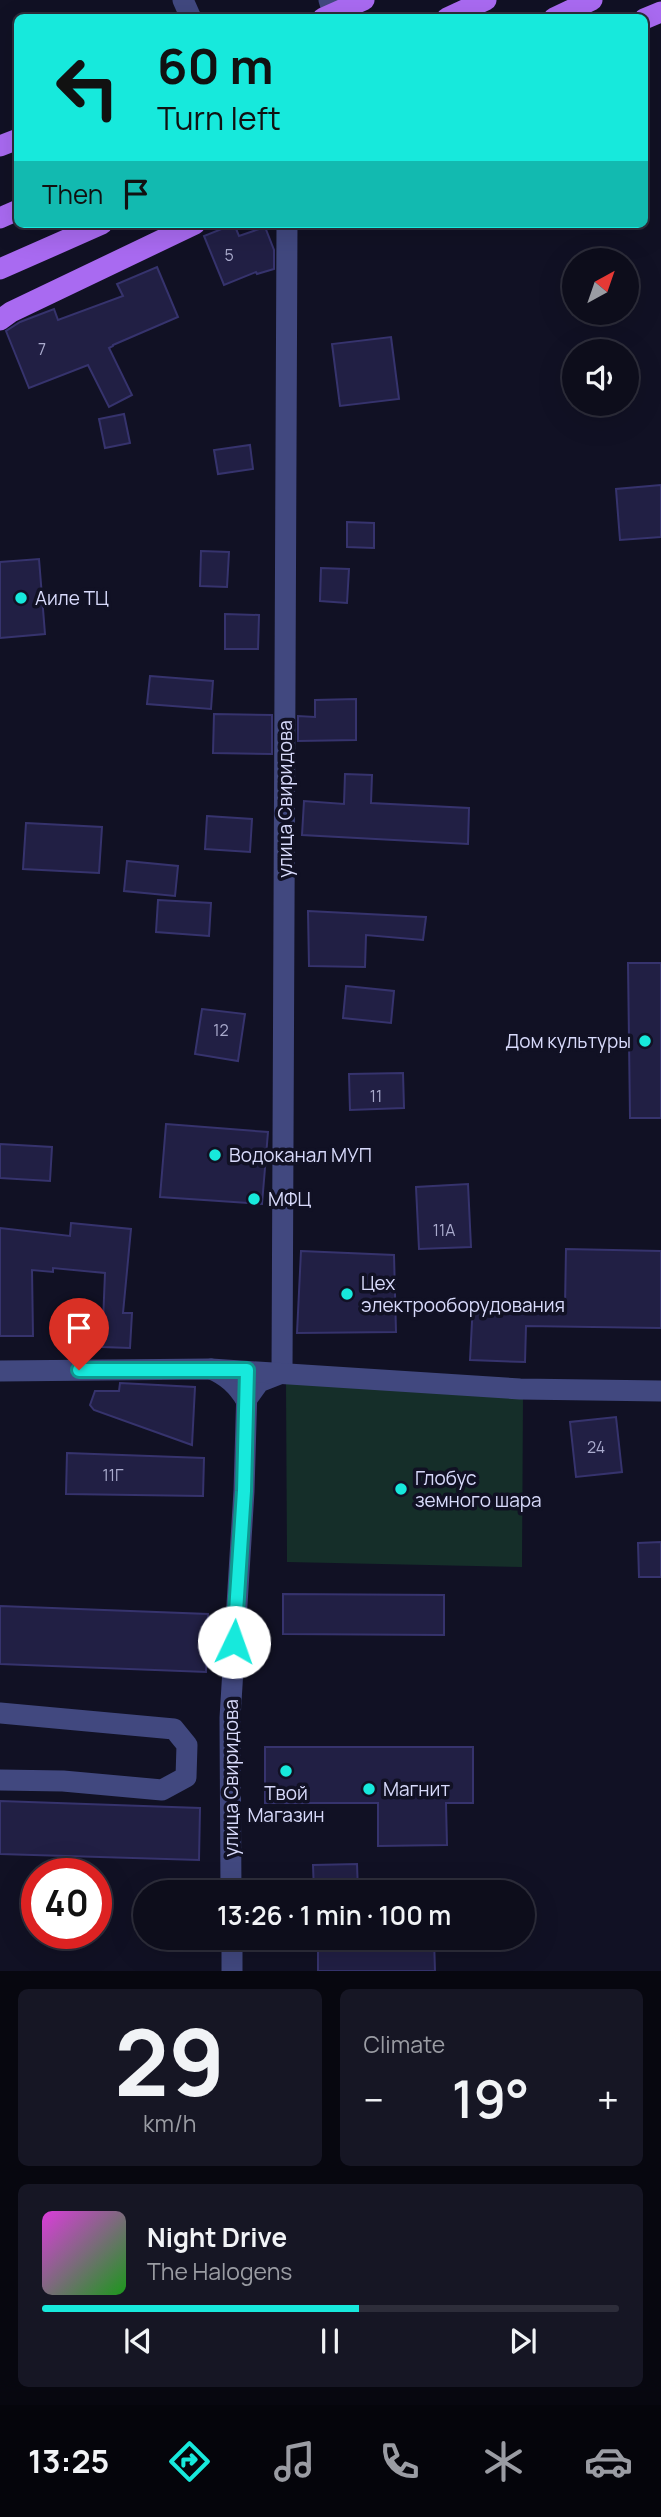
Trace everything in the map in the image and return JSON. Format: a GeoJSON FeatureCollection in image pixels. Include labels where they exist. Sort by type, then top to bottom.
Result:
{"type":"FeatureCollection","features":[{"type":"Feature","properties":{"kind":"main road"},"geometry":{"type":"LineString","coordinates":[[328,10],[364,0]]}},
{"type":"Feature","properties":{"kind":"main road"},"geometry":{"type":"LineString","coordinates":[[456,14],[486,0]]}},
{"type":"Feature","properties":{"kind":"main road"},"geometry":{"type":"LineString","coordinates":[[562,14],[592,0]]}},
{"type":"Feature","properties":{"kind":"main road"},"geometry":{"type":"LineString","coordinates":[[0,269],[93,228]]}},
{"type":"Feature","properties":{"kind":"main road"},"geometry":{"type":"LineString","coordinates":[[0,320],[11,312],[187,228]]}},
{"type":"Feature","properties":{"kind":"street","name":"улица Свиридова"},"geometry":{"type":"LineString","coordinates":[[282,1373],[287,228]]}},
{"type":"Feature","properties":{"kind":"street"},"geometry":{"type":"LineString","coordinates":[[247,1370],[268,1361],[282,1342],[294,1363],[311,1377]]}},
{"type":"Feature","properties":{"kind":"street"},"geometry":{"type":"LineString","coordinates":[[211,1369],[225,1375],[240,1389],[246,1400],[260,1382],[282,1373]]}},
{"type":"Feature","properties":{"kind":"street","name":"улица Свиридова"},"geometry":{"type":"LineString","coordinates":[[231,1880],[230,1717],[244,1491],[247,1370]]}},
{"type":"Feature","properties":{"kind":"street"},"geometry":{"type":"LineString","coordinates":[[0,1371],[247,1370],[311,1377],[520,1389],[661,1391]]}},
{"type":"Feature","properties":{"kind":"street"},"geometry":{"type":"LineString","coordinates":[[0,1713],[174,1729],[187,1745],[186,1777],[162,1790],[63,1781],[0,1780]]}},
{"type":"Feature","properties":{"kind":"street"},"geometry":{"type":"LineString","coordinates":[[232,1950],[232,1971]]}},
{"type":"Feature","properties":{"kind":"green space"},"geometry":{"type":"Polygon","coordinates":[[[286,1380],[523,1394],[522,1567],[287,1562],[286,1380]]]}},
{"type":"Feature","properties":{"kind":"building"},"geometry":{"type":"Polygon","coordinates":[[[224,228],[236,228],[239,236],[265,228],[274,250],[274,269],[257,274],[256,272],[224,285],[204,236],[224,228]]]}},
{"type":"Feature","properties":{"kind":"building"},"geometry":{"type":"Polygon","coordinates":[[[157,267],[178,317],[109,348],[132,395],[109,407],[88,365],[29,388],[6,331],[20,322],[54,309],[58,320],[123,296],[117,284],[157,267]]]}},
{"type":"Feature","properties":{"kind":"building"},"geometry":{"type":"Polygon","coordinates":[[[391,337],[399,399],[340,406],[332,344],[391,337]]]}},
{"type":"Feature","properties":{"kind":"building"},"geometry":{"type":"Polygon","coordinates":[[[124,414],[130,443],[105,448],[99,419],[124,414]]]}},
{"type":"Feature","properties":{"kind":"building"},"geometry":{"type":"Polygon","coordinates":[[[250,445],[253,469],[218,474],[214,450],[250,445]]]}},
{"type":"Feature","properties":{"kind":"building"},"geometry":{"type":"Polygon","coordinates":[[[661,485],[661,537],[620,540],[616,489],[661,485]]]}},
{"type":"Feature","properties":{"kind":"building"},"geometry":{"type":"Polygon","coordinates":[[[347,522],[374,523],[374,548],[347,547],[347,522]]]}},
{"type":"Feature","properties":{"kind":"building"},"geometry":{"type":"Polygon","coordinates":[[[201,551],[229,552],[227,587],[200,586],[201,551]]]}},
{"type":"Feature","properties":{"kind":"building","name":"Аиле ТЦ"},"geometry":{"type":"Polygon","coordinates":[[[39,559],[45,634],[0,638],[0,562],[39,559]]]}},
{"type":"Feature","properties":{"kind":"building"},"geometry":{"type":"Polygon","coordinates":[[[321,568],[349,569],[347,603],[320,601],[321,568]]]}},
{"type":"Feature","properties":{"kind":"building"},"geometry":{"type":"Polygon","coordinates":[[[225,614],[259,615],[258,649],[225,649],[225,614]]]}},
{"type":"Feature","properties":{"kind":"building"},"geometry":{"type":"Polygon","coordinates":[[[150,676],[213,681],[211,709],[147,704],[150,676]]]}},
{"type":"Feature","properties":{"kind":"building"},"geometry":{"type":"Polygon","coordinates":[[[356,699],[356,740],[298,741],[298,716],[315,717],[315,700],[356,699]]]}},
{"type":"Feature","properties":{"kind":"building"},"geometry":{"type":"Polygon","coordinates":[[[214,714],[272,715],[272,754],[213,753],[214,714]]]}},
{"type":"Feature","properties":{"kind":"building"},"geometry":{"type":"Polygon","coordinates":[[[345,774],[372,775],[371,803],[469,808],[468,844],[302,835],[304,801],[344,804],[345,774]]]}},
{"type":"Feature","properties":{"kind":"building"},"geometry":{"type":"Polygon","coordinates":[[[207,816],[252,819],[250,852],[205,849],[207,816]]]}},
{"type":"Feature","properties":{"kind":"building"},"geometry":{"type":"Polygon","coordinates":[[[26,823],[102,827],[99,873],[23,869],[26,823]]]}},
{"type":"Feature","properties":{"kind":"building"},"geometry":{"type":"Polygon","coordinates":[[[127,861],[178,866],[175,896],[124,891],[127,861]]]}},
{"type":"Feature","properties":{"kind":"building"},"geometry":{"type":"Polygon","coordinates":[[[158,900],[211,903],[209,936],[156,932],[158,900]]]}},
{"type":"Feature","properties":{"kind":"building"},"geometry":{"type":"Polygon","coordinates":[[[308,911],[426,917],[423,940],[366,935],[365,967],[309,966],[308,911]]]}},
{"type":"Feature","properties":{"kind":"building","name":"Дом культуры"},"geometry":{"type":"Polygon","coordinates":[[[628,963],[661,963],[661,1118],[630,1118],[628,963]]]}},
{"type":"Feature","properties":{"kind":"building"},"geometry":{"type":"Polygon","coordinates":[[[346,986],[394,991],[391,1023],[343,1018],[346,986]]]}},
{"type":"Feature","properties":{"kind":"building"},"geometry":{"type":"Polygon","coordinates":[[[202,1009],[245,1014],[238,1061],[195,1054],[202,1009]]]}},
{"type":"Feature","properties":{"kind":"building"},"geometry":{"type":"Polygon","coordinates":[[[403,1073],[404,1108],[350,1110],[349,1074],[403,1073]]]}},
{"type":"Feature","properties":{"kind":"building","name":"Водоканал МУП"},"geometry":{"type":"Polygon","coordinates":[[[166,1124],[268,1132],[262,1204],[160,1197],[166,1124]]]}},
{"type":"Feature","properties":{"kind":"building"},"geometry":{"type":"Polygon","coordinates":[[[0,1144],[52,1147],[50,1181],[0,1178],[0,1144]]]}},
{"type":"Feature","properties":{"kind":"building"},"geometry":{"type":"Polygon","coordinates":[[[468,1184],[471,1247],[419,1249],[416,1187],[468,1184]]]}},
{"type":"Feature","properties":{"kind":"building"},"geometry":{"type":"Polygon","coordinates":[[[71,1223],[131,1229],[123,1313],[132,1313],[130,1348],[102,1347],[105,1273],[53,1268],[53,1272],[32,1270],[33,1336],[0,1336],[0,1228],[70,1236],[71,1223]]]}},
{"type":"Feature","properties":{"kind":"building"},"geometry":{"type":"Polygon","coordinates":[[[566,1249],[661,1251],[661,1328],[526,1326],[525,1362],[470,1360],[473,1303],[565,1306],[566,1249]]]}},
{"type":"Feature","properties":{"kind":"building","name":"Цех электрооборудования"},"geometry":{"type":"Polygon","coordinates":[[[301,1251],[394,1255],[396,1332],[297,1333],[301,1251]]]}},
{"type":"Feature","properties":{"kind":"building"},"geometry":{"type":"Polygon","coordinates":[[[120,1383],[195,1387],[192,1445],[94,1410],[90,1405],[95,1391],[119,1391],[120,1383]]]}},
{"type":"Feature","properties":{"kind":"building"},"geometry":{"type":"Polygon","coordinates":[[[616,1417],[622,1472],[576,1477],[570,1422],[616,1417]]]}},
{"type":"Feature","properties":{"kind":"building"},"geometry":{"type":"Polygon","coordinates":[[[67,1453],[204,1458],[203,1496],[66,1494],[67,1453]]]}},
{"type":"Feature","properties":{"kind":"building"},"geometry":{"type":"Polygon","coordinates":[[[661,1542],[661,1577],[639,1577],[638,1543],[661,1542]]]}},
{"type":"Feature","properties":{"kind":"building"},"geometry":{"type":"Polygon","coordinates":[[[283,1594],[444,1595],[444,1635],[283,1634],[283,1594]]]}},
{"type":"Feature","properties":{"kind":"building"},"geometry":{"type":"Polygon","coordinates":[[[0,1606],[208,1614],[206,1672],[0,1664],[0,1606]]]}},
{"type":"Feature","properties":{"kind":"building","name":"Магнит"},"geometry":{"type":"Polygon","coordinates":[[[265,1747],[473,1747],[473,1803],[446,1803],[447,1845],[378,1846],[378,1803],[265,1803],[265,1747]]]}},
{"type":"Feature","properties":{"kind":"building"},"geometry":{"type":"Polygon","coordinates":[[[0,1801],[200,1808],[199,1860],[0,1854],[0,1801]]]}},
{"type":"Feature","properties":{"kind":"building"},"geometry":{"type":"Polygon","coordinates":[[[357,1864],[358,1880],[314,1880],[313,1865],[357,1864]]]}},
{"type":"Feature","properties":{"kind":"building"},"geometry":{"type":"Polygon","coordinates":[[[318,1950],[434,1950],[435,1971],[318,1971],[318,1950]]]}},
{"type":"Feature","properties":{"kind":"place","name":"Аиле ТЦ"},"geometry":{"type":"Point","coordinates":[21,598]}},
{"type":"Feature","properties":{"kind":"place","name":"Дом культуры"},"geometry":{"type":"Point","coordinates":[645,1041]}},
{"type":"Feature","properties":{"kind":"place","name":"Водоканал МУП"},"geometry":{"type":"Point","coordinates":[215,1155]}},
{"type":"Feature","properties":{"kind":"place","name":"МФЦ"},"geometry":{"type":"Point","coordinates":[254,1199]}},
{"type":"Feature","properties":{"kind":"place","name":"Цех электрооборудования"},"geometry":{"type":"Point","coordinates":[347,1294]}},
{"type":"Feature","properties":{"kind":"place","name":"Глобус земного шара"},"geometry":{"type":"Point","coordinates":[401,1489]}},
{"type":"Feature","properties":{"kind":"place","name":"Твой Магазин"},"geometry":{"type":"Point","coordinates":[286,1771]}},
{"type":"Feature","properties":{"kind":"place","name":"Магнит"},"geometry":{"type":"Point","coordinates":[369,1789]}},
{"type":"Feature","properties":{"kind":"route"},"geometry":{"type":"LineString","coordinates":[[79,1370],[247,1370],[244,1491],[234,1642]]}}]}
